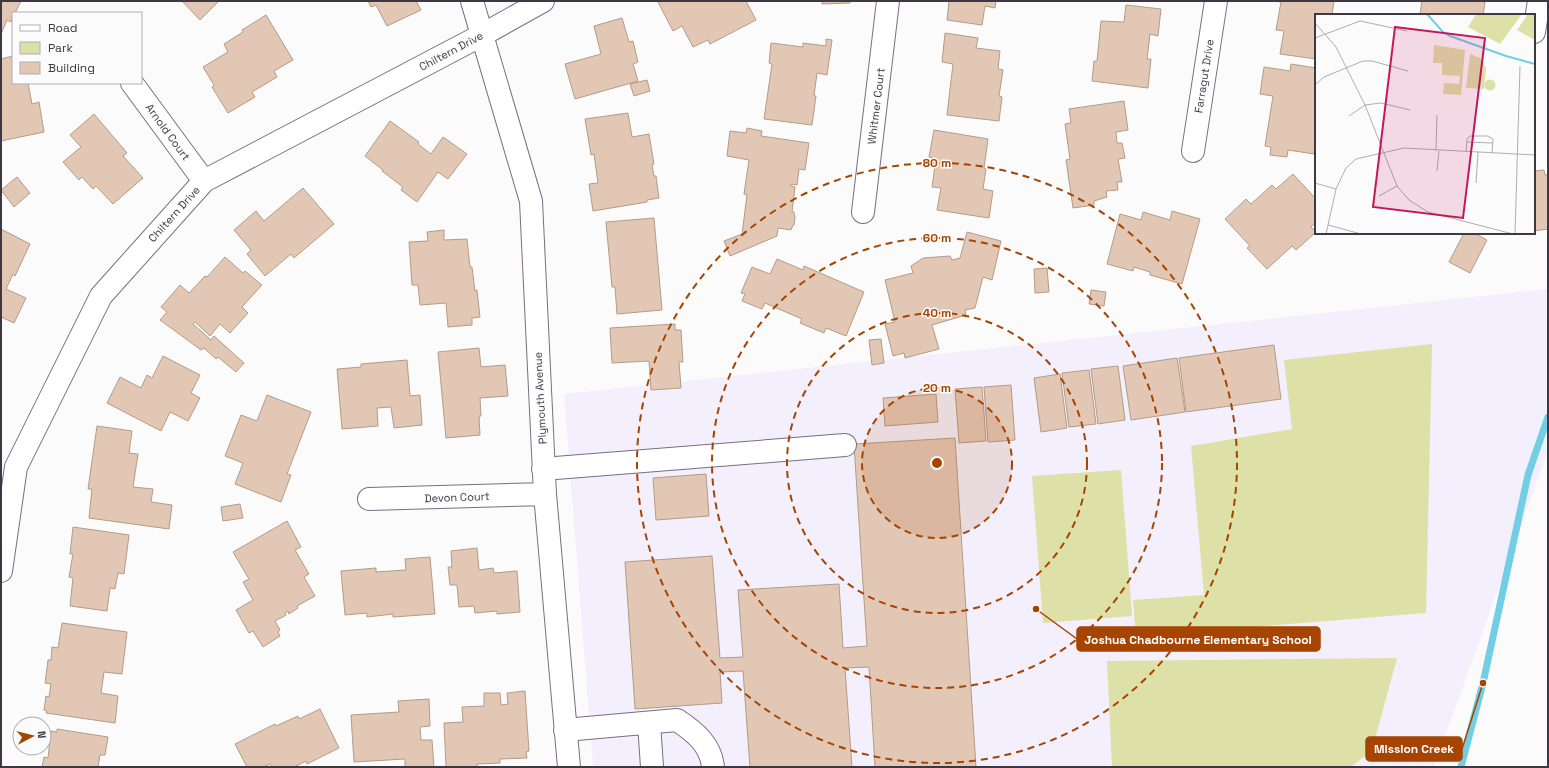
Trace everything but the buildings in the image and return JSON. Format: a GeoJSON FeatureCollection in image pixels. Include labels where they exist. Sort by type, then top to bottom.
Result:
{"type":"FeatureCollection","features":[{"type":"Feature","properties":{"kind":"street","name":"Plymouth Avenue"},"geometry":{"type":"LineString","coordinates":[[472,1],[531,200],[543,469],[569,767]]}},
{"type":"Feature","properties":{"kind":"street","name":"Chiltern Drive"},"geometry":{"type":"LineString","coordinates":[[1,571],[16,467],[101,296],[204,181],[482,35],[543,1]]}},
{"type":"Feature","properties":{"kind":"street","name":"Whitmer Court"},"geometry":{"type":"LineString","coordinates":[[864,212],[888,1]]}},
{"type":"Feature","properties":{"kind":"street","name":"Farragut Drive"},"geometry":{"type":"LineString","coordinates":[[1193,151],[1216,1]]}},
{"type":"Feature","properties":{"kind":"street"},"geometry":{"type":"LineString","coordinates":[[1535,26],[1539,1]]}},
{"type":"Feature","properties":{"kind":"street","name":"Arnold Court"},"geometry":{"type":"LineString","coordinates":[[133,84],[204,181]]}},
{"type":"Feature","properties":{"kind":"street"},"geometry":{"type":"LineString","coordinates":[[543,469],[845,445]]}},
{"type":"Feature","properties":{"kind":"street","name":"Devon Court"},"geometry":{"type":"LineString","coordinates":[[369,500],[545,494]]}},
{"type":"Feature","properties":{"kind":"street"},"geometry":{"type":"LineString","coordinates":[[565,730],[677,720],[691,729],[707,746],[713,767]]}},
{"type":"Feature","properties":{"kind":"street"},"geometry":{"type":"LineString","coordinates":[[649,722],[652,767]]}},
{"type":"Feature","properties":{"kind":"shaded area"},"geometry":{"type":"Polygon","coordinates":[[[1548,289],[1548,451],[1434,767],[593,767],[564,394],[1548,289]]]}},
{"type":"Feature","properties":{"kind":"green space"},"geometry":{"type":"Polygon","coordinates":[[[1432,344],[1426,613],[1228,629],[1228,631],[1136,637],[1133,600],[1204,595],[1191,446],[1292,429],[1284,360],[1432,344]]]}},
{"type":"Feature","properties":{"kind":"green space"},"geometry":{"type":"Polygon","coordinates":[[[1121,470],[1132,616],[1043,623],[1032,476],[1121,470]]]}},
{"type":"Feature","properties":{"kind":"green space"},"geometry":{"type":"Polygon","coordinates":[[[1397,658],[1372,750],[1351,767],[1112,767],[1107,661],[1397,658]]]}},
{"type":"Feature","properties":{"kind":"waterway"},"geometry":{"type":"LineString","coordinates":[[1461,767],[1483,683],[1528,475],[1548,417]]}},
{"type":"Feature","properties":{"kind":"place","name":"Joshua Chadbourne Elementary School"},"geometry":{"type":"Point","coordinates":[1036,609]}},
{"type":"Feature","properties":{"kind":"place","name":"Mission Creek"},"geometry":{"type":"Point","coordinates":[1483,683]}}]}
